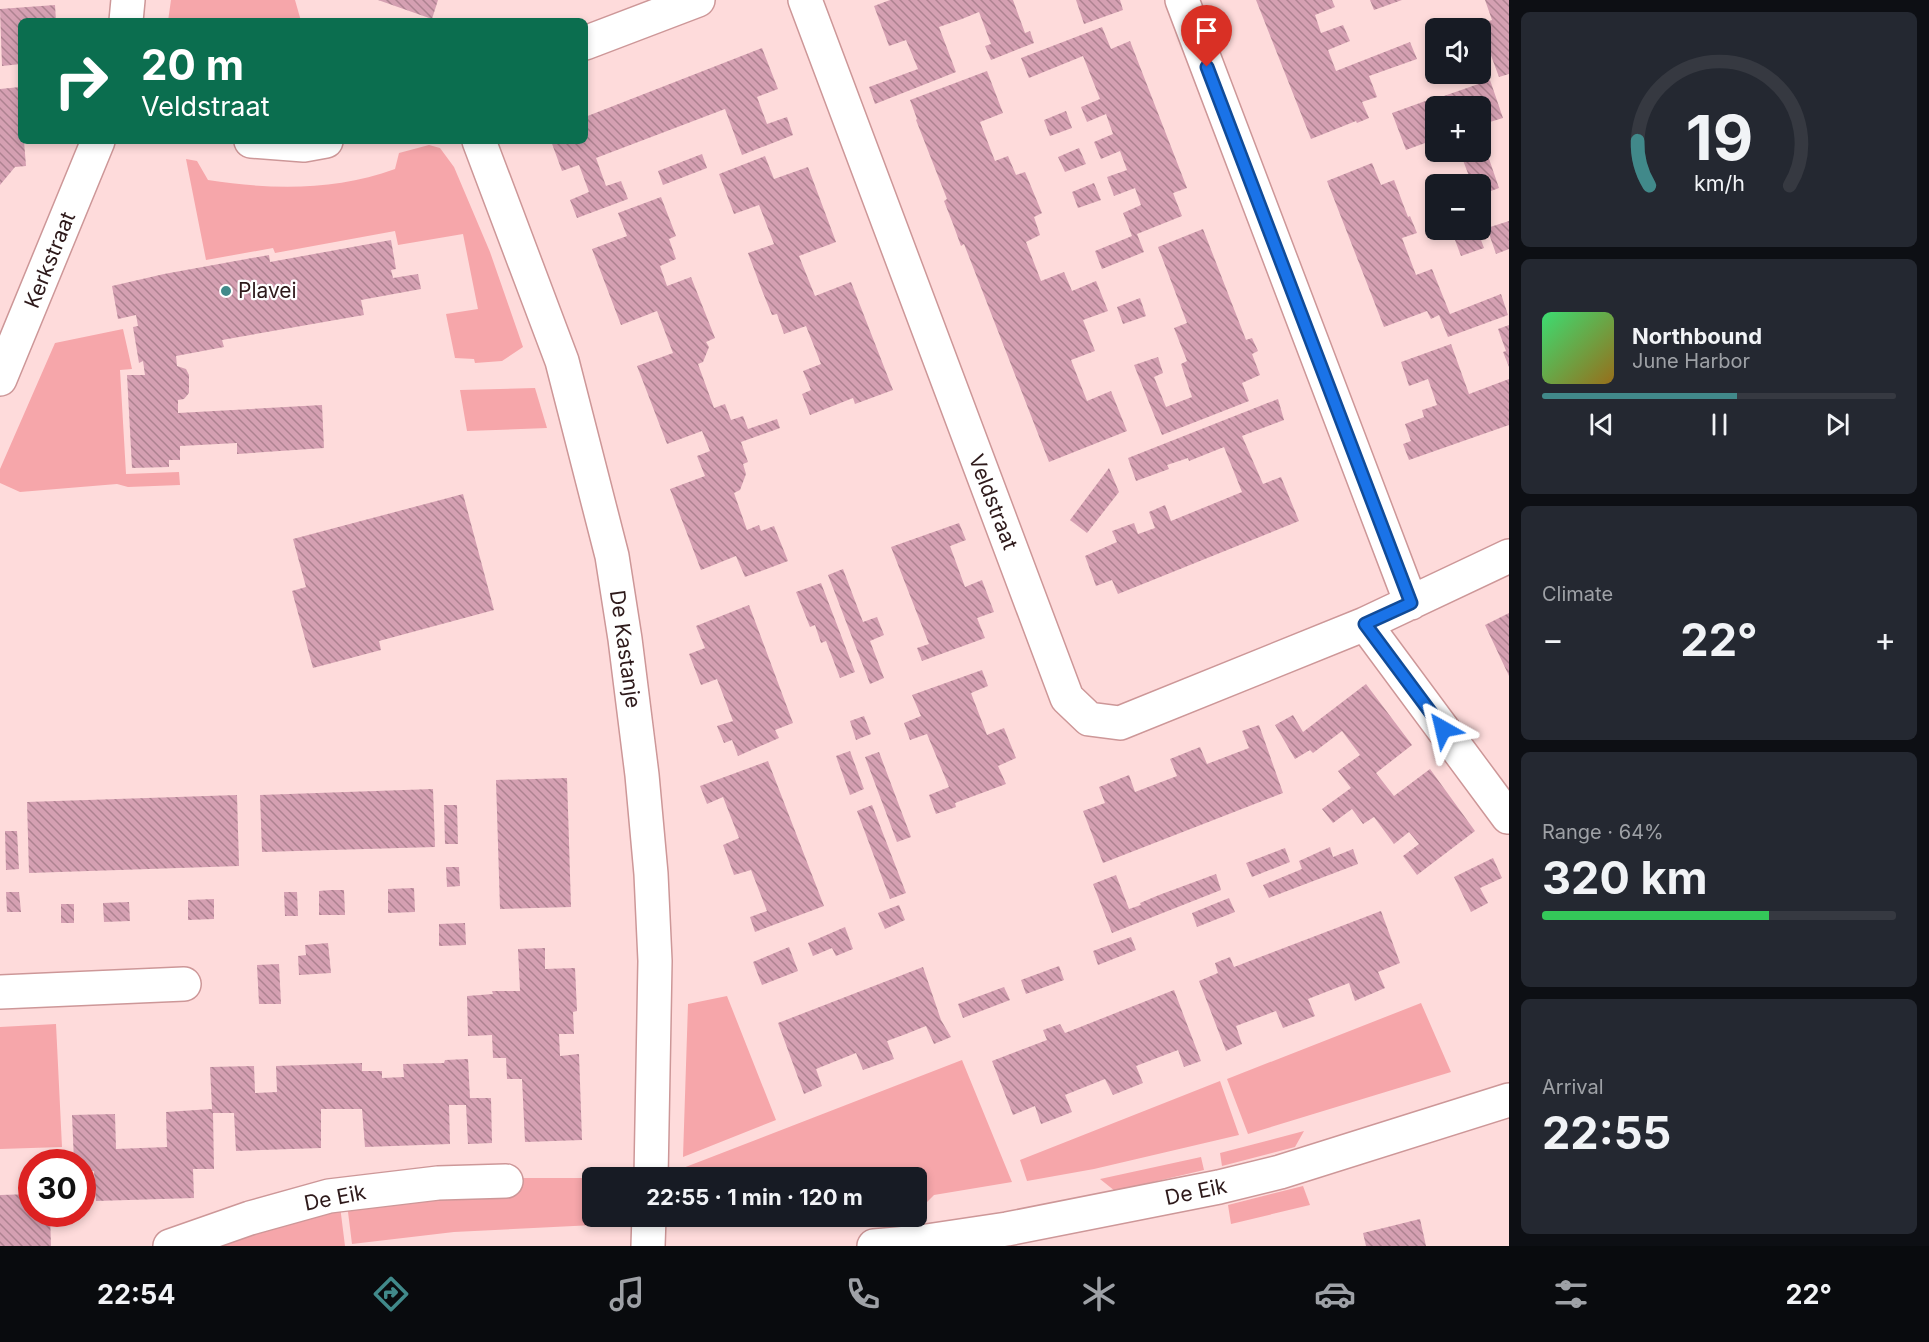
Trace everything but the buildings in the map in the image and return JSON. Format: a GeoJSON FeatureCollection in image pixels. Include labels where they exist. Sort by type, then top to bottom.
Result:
{"type":"FeatureCollection","features":[{"type":"Feature","properties":{"kind":"street"},"geometry":{"type":"LineString","coordinates":[[126,18],[128,0]]}},
{"type":"Feature","properties":{"kind":"street"},"geometry":{"type":"LineString","coordinates":[[588,42],[698,0]]}},
{"type":"Feature","properties":{"kind":"street","name":"Veldstraat"},"geometry":{"type":"LineString","coordinates":[[805,0],[1067,698],[1089,719],[1120,723],[1365,624],[1509,556]]}},
{"type":"Feature","properties":{"kind":"street"},"geometry":{"type":"LineString","coordinates":[[1182,0],[1411,603]]}},
{"type":"Feature","properties":{"kind":"street","name":"Kerkstraat"},"geometry":{"type":"LineString","coordinates":[[0,379],[97,144]]}},
{"type":"Feature","properties":{"kind":"street"},"geometry":{"type":"LineString","coordinates":[[291,144],[310,144]]}},
{"type":"Feature","properties":{"kind":"street","name":"De Kastanje"},"geometry":{"type":"LineString","coordinates":[[480,144],[562,360],[612,556],[626,639],[651,874],[655,961],[651,1167]]}},
{"type":"Feature","properties":{"kind":"street"},"geometry":{"type":"LineString","coordinates":[[1365,624],[1508,817]]}},
{"type":"Feature","properties":{"kind":"street"},"geometry":{"type":"LineString","coordinates":[[0,992],[184,984]]}},
{"type":"Feature","properties":{"kind":"street","name":"De Eik"},"geometry":{"type":"LineString","coordinates":[[874,1246],[920,1242],[1007,1229],[1219,1187],[1280,1172],[1509,1100]]}},
{"type":"Feature","properties":{"kind":"street","name":"De Eik"},"geometry":{"type":"LineString","coordinates":[[170,1246],[250,1218],[329,1196],[438,1183],[506,1181]]}},
{"type":"Feature","properties":{"kind":"street"},"geometry":{"type":"LineString","coordinates":[[648,1246],[649,1227]]}},
{"type":"Feature","properties":{"kind":"shaded area"},"geometry":{"type":"Polygon","coordinates":[[[171,0],[295,0],[300,18],[168,18],[171,0]]]}},
{"type":"Feature","properties":{"kind":"shaded area"},"geometry":{"type":"Polygon","coordinates":[[[429,145],[440,148],[454,167],[490,252],[523,347],[502,361],[475,363],[474,359],[455,358],[446,314],[478,309],[463,234],[398,245],[395,231],[275,253],[273,248],[206,260],[186,159],[197,161],[208,180],[279,187],[326,185],[395,169],[399,153],[429,145]]]}},
{"type":"Feature","properties":{"kind":"shaded area"},"geometry":{"type":"Polygon","coordinates":[[[123,329],[132,369],[120,370],[126,474],[179,472],[180,485],[128,487],[117,484],[20,492],[0,483],[0,469],[55,343],[123,329]]]}},
{"type":"Feature","properties":{"kind":"shaded area"},"geometry":{"type":"Polygon","coordinates":[[[535,388],[547,428],[467,431],[460,390],[535,388]]]}},
{"type":"Feature","properties":{"kind":"shaded area"},"geometry":{"type":"Polygon","coordinates":[[[727,996],[776,1120],[683,1157],[688,1004],[727,996]]]}},
{"type":"Feature","properties":{"kind":"shaded area"},"geometry":{"type":"Polygon","coordinates":[[[1421,1003],[1451,1072],[1248,1134],[1227,1079],[1421,1003]]]}},
{"type":"Feature","properties":{"kind":"shaded area"},"geometry":{"type":"Polygon","coordinates":[[[56,1024],[62,1147],[0,1149],[0,1027],[56,1024]]]}},
{"type":"Feature","properties":{"kind":"shaded area"},"geometry":{"type":"Polygon","coordinates":[[[962,1060],[1012,1182],[934,1195],[927,1202],[927,1167],[686,1167],[962,1060]]]}},
{"type":"Feature","properties":{"kind":"shaded area"},"geometry":{"type":"Polygon","coordinates":[[[1220,1081],[1239,1135],[1094,1169],[1027,1181],[1020,1160],[1220,1081]]]}},
{"type":"Feature","properties":{"kind":"shaded area"},"geometry":{"type":"Polygon","coordinates":[[[1304,1131],[1295,1147],[1222,1166],[1220,1153],[1304,1131]]]}},
{"type":"Feature","properties":{"kind":"shaded area"},"geometry":{"type":"Polygon","coordinates":[[[1201,1157],[1204,1170],[1115,1191],[1100,1179],[1201,1157]]]}},
{"type":"Feature","properties":{"kind":"shaded area"},"geometry":{"type":"Polygon","coordinates":[[[515,1178],[582,1178],[582,1226],[454,1232],[352,1244],[347,1204],[515,1178]]]}},
{"type":"Feature","properties":{"kind":"shaded area"},"geometry":{"type":"Polygon","coordinates":[[[1303,1186],[1310,1205],[1231,1224],[1228,1205],[1303,1186]]]}},
{"type":"Feature","properties":{"kind":"shaded area"},"geometry":{"type":"Polygon","coordinates":[[[340,1206],[345,1246],[203,1246],[340,1206]]]}},
{"type":"Feature","properties":{"kind":"place","name":"Plavei"},"geometry":{"type":"Point","coordinates":[226,291]}},
{"type":"Feature","properties":{"kind":"route"},"geometry":{"type":"LineString","coordinates":[[1207,67],[1411,603],[1365,624],[1443,729]]}}]}
